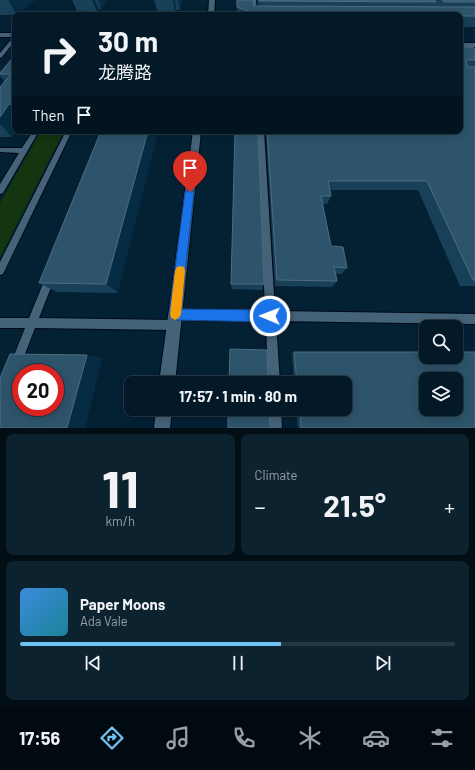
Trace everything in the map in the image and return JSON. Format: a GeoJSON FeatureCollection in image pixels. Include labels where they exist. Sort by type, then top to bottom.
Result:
{"type":"FeatureCollection","features":[{"type":"Feature","properties":{"kind":"street"},"geometry":{"type":"LineString","coordinates":[[211,12],[212,0]]}},
{"type":"Feature","properties":{"kind":"street"},"geometry":{"type":"LineString","coordinates":[[0,35],[12,39]]}},
{"type":"Feature","properties":{"kind":"street"},"geometry":{"type":"LineString","coordinates":[[463,38],[475,38]]}},
{"type":"Feature","properties":{"kind":"street"},"geometry":{"type":"LineString","coordinates":[[0,42],[12,40]]}},
{"type":"Feature","properties":{"kind":"street"},"geometry":{"type":"LineString","coordinates":[[463,45],[475,45]]}},
{"type":"Feature","properties":{"kind":"street"},"geometry":{"type":"LineString","coordinates":[[168,376],[197,134]]}},
{"type":"Feature","properties":{"kind":"street"},"geometry":{"type":"LineString","coordinates":[[162,428],[163,416]]}},
{"type":"Feature","properties":{"kind":"lane"},"geometry":{"type":"LineString","coordinates":[[254,0],[255,12]]}},
{"type":"Feature","properties":{"kind":"lane"},"geometry":{"type":"LineString","coordinates":[[0,56],[12,42]]}},
{"type":"Feature","properties":{"kind":"lane"},"geometry":{"type":"LineString","coordinates":[[0,191],[34,134]]}},
{"type":"Feature","properties":{"kind":"lane"},"geometry":{"type":"LineString","coordinates":[[0,271],[68,134]]}},
{"type":"Feature","properties":{"kind":"lane"},"geometry":{"type":"LineString","coordinates":[[261,134],[274,376]]}},
{"type":"Feature","properties":{"kind":"lane"},"geometry":{"type":"LineString","coordinates":[[0,150],[24,151]]}},
{"type":"Feature","properties":{"kind":"lane"},"geometry":{"type":"LineString","coordinates":[[16,364],[52,272]]}},
{"type":"Feature","properties":{"kind":"lane"},"geometry":{"type":"LineString","coordinates":[[0,323],[32,324],[270,316],[475,319]]}},
{"type":"Feature","properties":{"kind":"lane"},"geometry":{"type":"LineString","coordinates":[[275,416],[276,428]]}},
{"type":"Feature","properties":{"kind":"green space"},"geometry":{"type":"Polygon","coordinates":[[[39,134],[62,134],[0,258],[0,203],[39,134]]]}},
{"type":"Feature","properties":{"kind":"building"},"geometry":{"type":"Polygon","coordinates":[[[237,0],[253,0],[254,6],[475,7],[475,16],[463,16],[463,12],[251,12],[237,7],[237,0]]]}},
{"type":"Feature","properties":{"kind":"building"},"geometry":{"type":"Polygon","coordinates":[[[434,0],[436,2],[259,1],[434,0]]]}},
{"type":"Feature","properties":{"kind":"building"},"geometry":{"type":"Polygon","coordinates":[[[442,0],[475,0],[475,2],[444,2],[442,0]]]}},
{"type":"Feature","properties":{"kind":"building"},"geometry":{"type":"Polygon","coordinates":[[[463,47],[473,47],[475,50],[475,60],[467,60],[466,62],[468,67],[475,67],[475,280],[473,280],[427,181],[328,181],[331,196],[321,196],[331,246],[343,247],[347,268],[334,267],[337,281],[277,280],[267,134],[463,134],[463,47]]]}},
{"type":"Feature","properties":{"kind":"building"},"geometry":{"type":"Polygon","coordinates":[[[12,59],[12,104],[9,104],[0,117],[0,87],[11,74],[0,73],[12,59]]]}},
{"type":"Feature","properties":{"kind":"building"},"geometry":{"type":"Polygon","coordinates":[[[100,134],[147,134],[106,284],[39,283],[100,134]]]}},
{"type":"Feature","properties":{"kind":"building"},"geometry":{"type":"Polygon","coordinates":[[[235,134],[258,134],[264,284],[231,284],[235,134]]]}},
{"type":"Feature","properties":{"kind":"building"},"geometry":{"type":"Polygon","coordinates":[[[230,349],[267,350],[268,376],[229,376],[230,349]]]}},
{"type":"Feature","properties":{"kind":"building"},"geometry":{"type":"Polygon","coordinates":[[[294,352],[419,352],[419,364],[463,364],[463,352],[475,352],[475,428],[301,428],[300,416],[352,416],[352,376],[296,376],[294,352]]]}},
{"type":"Feature","properties":{"kind":"building"},"geometry":{"type":"Polygon","coordinates":[[[10,354],[87,355],[67,428],[0,428],[0,378],[10,354]]]}},
{"type":"Feature","properties":{"kind":"building"},"geometry":{"type":"Polygon","coordinates":[[[228,416],[269,416],[270,428],[228,428],[228,416]]]}},
{"type":"Feature","properties":{"kind":"slow traffic"},"geometry":{"type":"LineString","coordinates":[[175,314],[180,271]]}},
{"type":"Feature","properties":{"kind":"route"},"geometry":{"type":"LineString","coordinates":[[190,192],[175,314],[270,316]]}}]}
